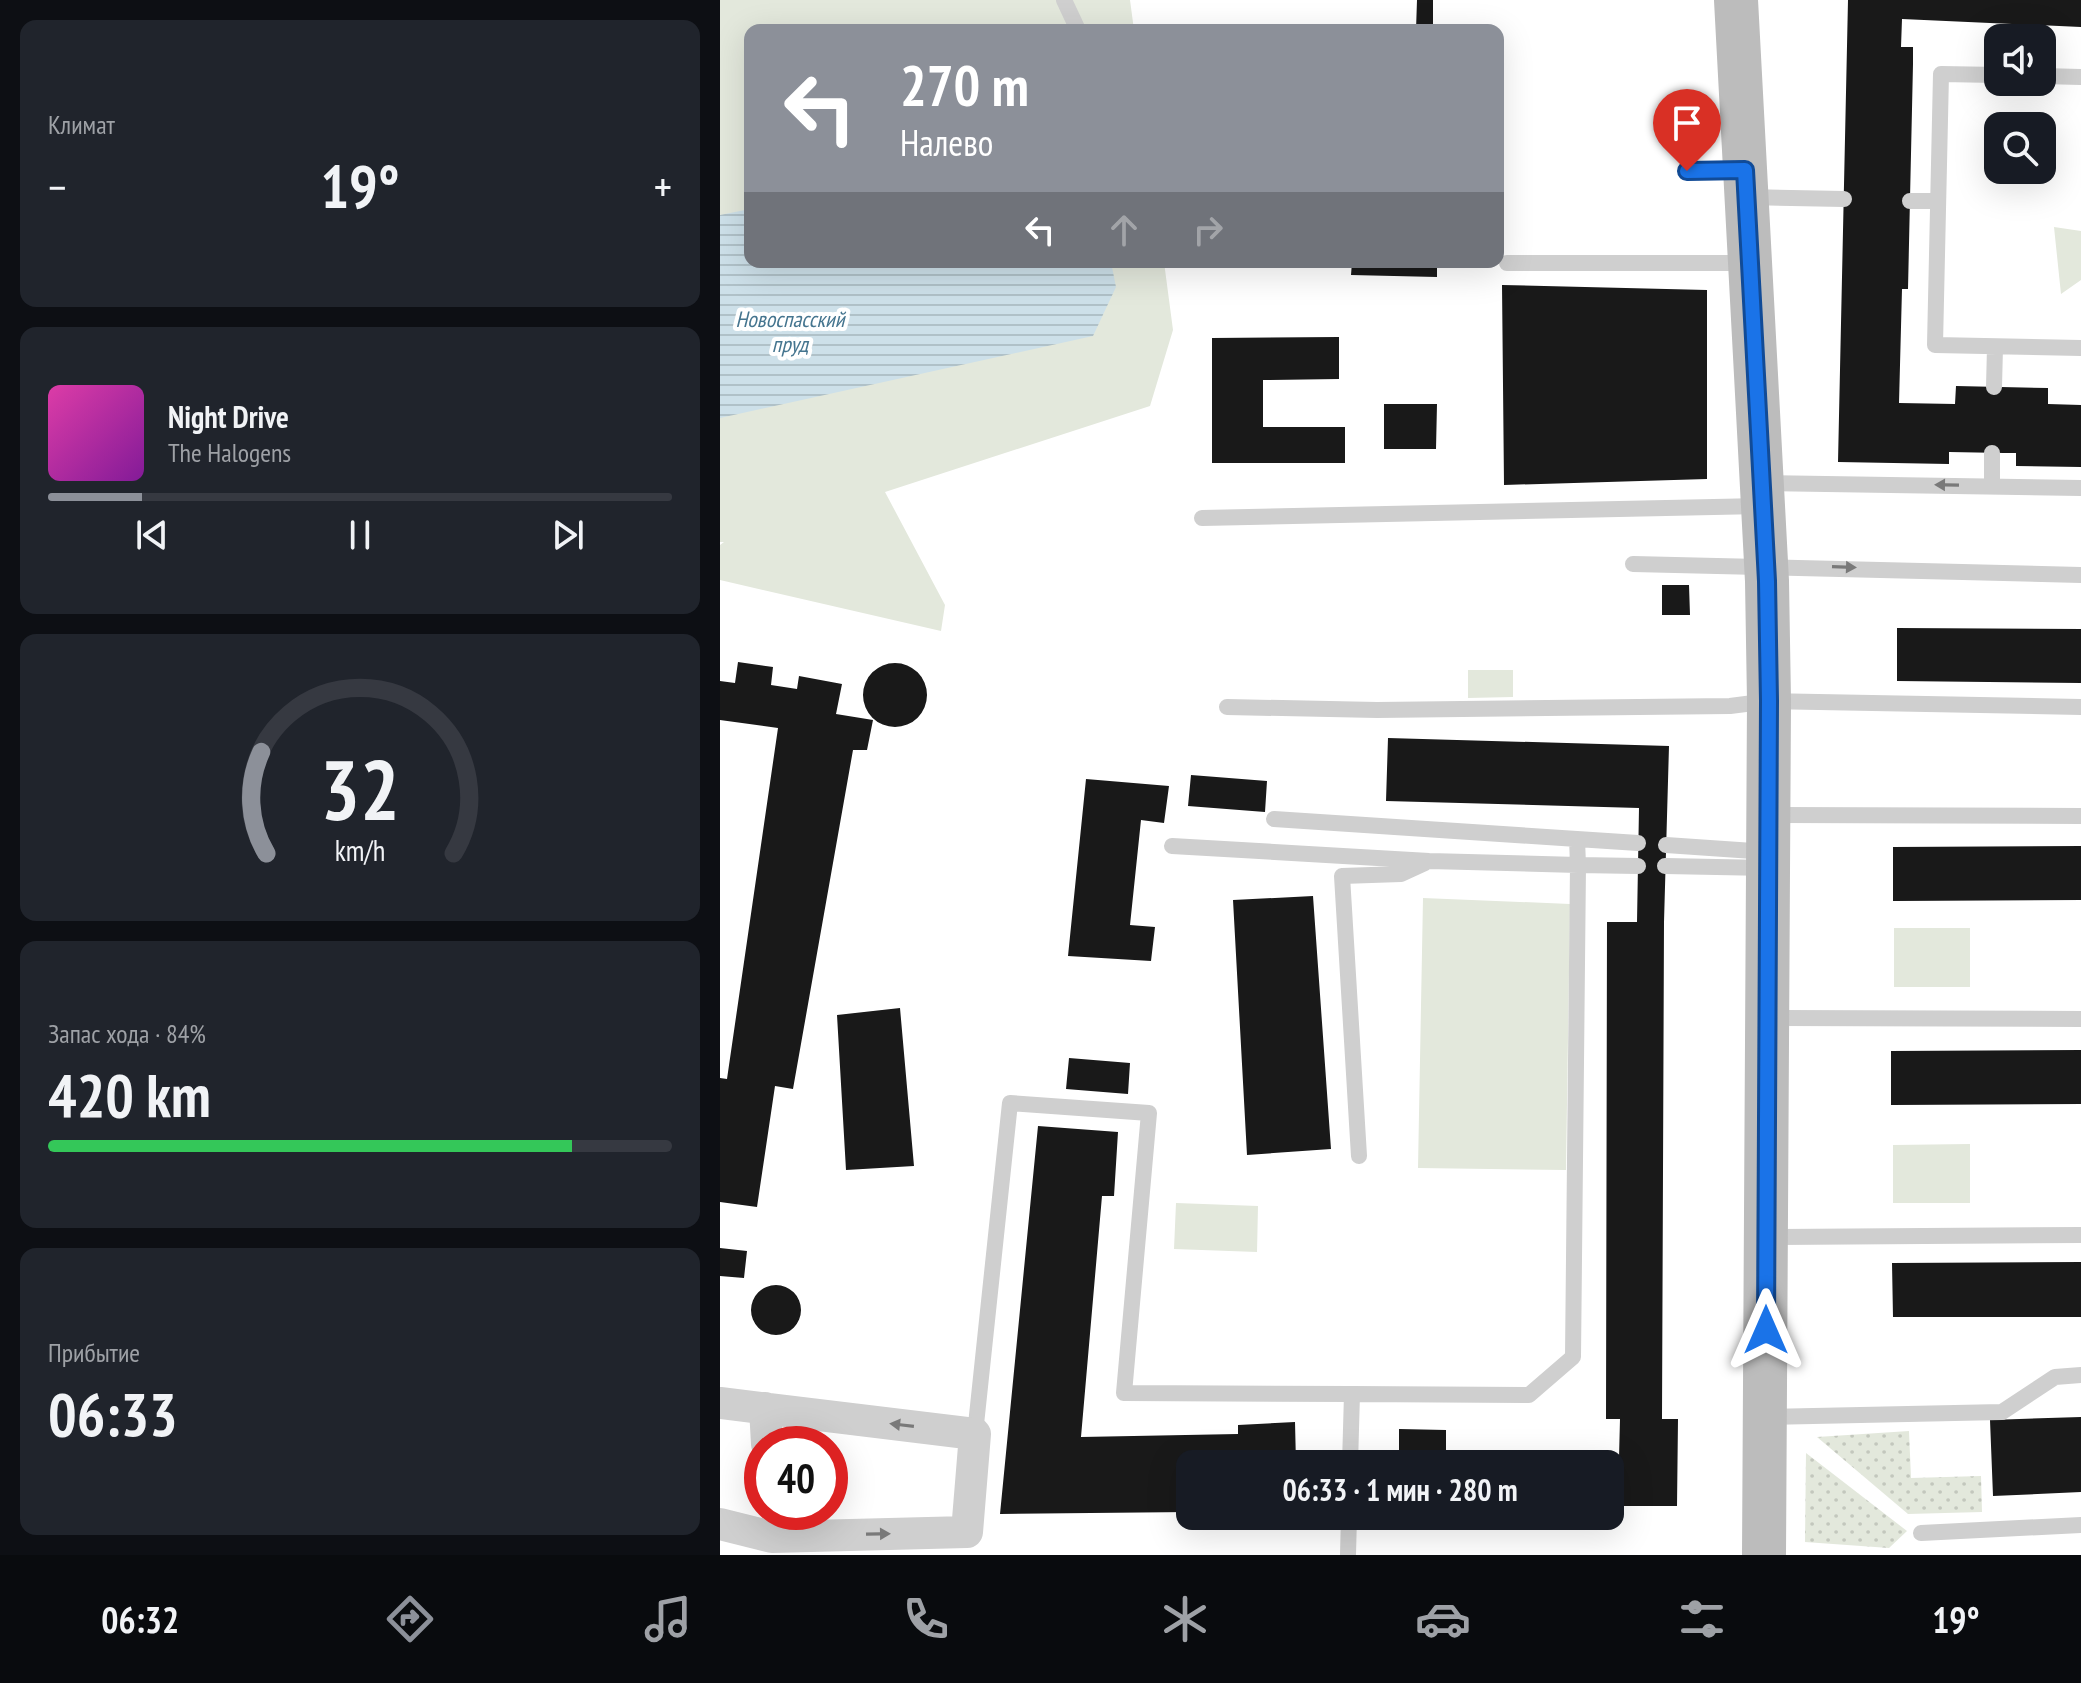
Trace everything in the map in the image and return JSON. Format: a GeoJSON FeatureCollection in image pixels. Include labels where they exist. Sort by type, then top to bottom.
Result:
{"type":"FeatureCollection","features":[{"type":"Feature","properties":{"kind":"street"},"geometry":{"type":"LineString","coordinates":[[1736,0],[1766,565],[1769,701],[1764,1555]]}},
{"type":"Feature","properties":{"kind":"street"},"geometry":{"type":"LineString","coordinates":[[720,1403],[975,1434],[967,1543],[770,1535],[720,1524]]}},
{"type":"Feature","properties":{"kind":"street"},"geometry":{"type":"LineString","coordinates":[[765,1408],[766,1426]]}},
{"type":"Feature","properties":{"kind":"lane"},"geometry":{"type":"LineString","coordinates":[[1064,0],[1075,24]]}},
{"type":"Feature","properties":{"kind":"lane"},"geometry":{"type":"LineString","coordinates":[[1984,75],[1941,74],[1935,345],[2081,348]]}},
{"type":"Feature","properties":{"kind":"lane"},"geometry":{"type":"LineString","coordinates":[[2056,76],[2081,77]]}},
{"type":"Feature","properties":{"kind":"lane"},"geometry":{"type":"LineString","coordinates":[[1687,171],[1745,184],[1844,199]]}},
{"type":"Feature","properties":{"kind":"lane"},"geometry":{"type":"LineString","coordinates":[[1910,201],[1938,201]]}},
{"type":"Feature","properties":{"kind":"lane"},"geometry":{"type":"LineString","coordinates":[[1507,263],[1750,263]]}},
{"type":"Feature","properties":{"kind":"lane"},"geometry":{"type":"LineString","coordinates":[[1994,387],[1995,347]]}},
{"type":"Feature","properties":{"kind":"lane"},"geometry":{"type":"LineString","coordinates":[[1992,453],[1992,486]]}},
{"type":"Feature","properties":{"kind":"lane"},"geometry":{"type":"LineString","coordinates":[[1202,518],[1992,486],[2081,488]]}},
{"type":"Feature","properties":{"kind":"lane"},"geometry":{"type":"LineString","coordinates":[[1633,564],[2081,575]]}},
{"type":"Feature","properties":{"kind":"lane"},"geometry":{"type":"LineString","coordinates":[[1227,707],[1377,710],[1730,706],[1769,701],[2081,707]]}},
{"type":"Feature","properties":{"kind":"lane"},"geometry":{"type":"LineString","coordinates":[[1666,845],[1768,845],[2081,816]]}},
{"type":"Feature","properties":{"kind":"lane"},"geometry":{"type":"LineString","coordinates":[[1274,819],[1638,843]]}},
{"type":"Feature","properties":{"kind":"lane"},"geometry":{"type":"LineString","coordinates":[[975,1434],[1010,1103],[1149,1113],[1124,1393],[1529,1395],[1573,1357],[1577,839]]}},
{"type":"Feature","properties":{"kind":"lane"},"geometry":{"type":"LineString","coordinates":[[1665,866],[1768,845]]}},
{"type":"Feature","properties":{"kind":"lane"},"geometry":{"type":"LineString","coordinates":[[1172,846],[1429,861],[1638,866]]}},
{"type":"Feature","properties":{"kind":"lane"},"geometry":{"type":"LineString","coordinates":[[1359,1156],[1342,876],[1401,874],[1429,861]]}},
{"type":"Feature","properties":{"kind":"lane"},"geometry":{"type":"LineString","coordinates":[[1768,1018],[2081,1019]]}},
{"type":"Feature","properties":{"kind":"lane"},"geometry":{"type":"LineString","coordinates":[[1767,1237],[2081,1235]]}},
{"type":"Feature","properties":{"kind":"lane"},"geometry":{"type":"LineString","coordinates":[[1765,1417],[2002,1412],[2055,1377],[2081,1375]]}},
{"type":"Feature","properties":{"kind":"lane"},"geometry":{"type":"LineString","coordinates":[[1350,1450],[1352,1394]]}},
{"type":"Feature","properties":{"kind":"lane"},"geometry":{"type":"LineString","coordinates":[[1921,1533],[2081,1525]]}},
{"type":"Feature","properties":{"kind":"lane"},"geometry":{"type":"LineString","coordinates":[[1348,1555],[1349,1530]]}},
{"type":"Feature","properties":{"kind":"shaded area"},"geometry":{"type":"Polygon","coordinates":[[[720,0],[1130,0],[1133,24],[744,24],[744,268],[1165,268],[1173,330],[1150,406],[885,492],[945,605],[941,631],[720,580],[720,545],[724,542],[720,542],[720,0]]]}},
{"type":"Feature","properties":{"kind":"shaded area"},"geometry":{"type":"Polygon","coordinates":[[[2054,227],[2081,231],[2081,280],[2061,294],[2054,227]]]}},
{"type":"Feature","properties":{"kind":"shaded area"},"geometry":{"type":"Polygon","coordinates":[[[1468,670],[1513,670],[1513,697],[1468,698],[1468,670]]]}},
{"type":"Feature","properties":{"kind":"shaded area"},"geometry":{"type":"Polygon","coordinates":[[[1423,898],[1570,904],[1566,1170],[1418,1168],[1423,898]]]}},
{"type":"Feature","properties":{"kind":"shaded area"},"geometry":{"type":"Polygon","coordinates":[[[1894,928],[1970,928],[1970,987],[1894,987],[1894,928]]]}},
{"type":"Feature","properties":{"kind":"shaded area"},"geometry":{"type":"Polygon","coordinates":[[[1970,1144],[1970,1203],[1893,1203],[1893,1145],[1970,1144]]]}},
{"type":"Feature","properties":{"kind":"shaded area"},"geometry":{"type":"Polygon","coordinates":[[[1176,1203],[1258,1206],[1257,1252],[1174,1249],[1176,1203]]]}},
{"type":"Feature","properties":{"kind":"shaded area"},"geometry":{"type":"Polygon","coordinates":[[[1909,1431],[1911,1478],[1981,1476],[1982,1512],[1908,1514],[1817,1437],[1909,1431]]]}},
{"type":"Feature","properties":{"kind":"shaded area"},"geometry":{"type":"Polygon","coordinates":[[[1806,1453],[1907,1531],[1889,1548],[1805,1542],[1806,1453]]]}},
{"type":"Feature","properties":{"kind":"water","name":"Новоспасский пруд"},"geometry":{"type":"Polygon","coordinates":[[[744,210],[744,268],[1112,268],[1116,287],[1093,336],[720,418],[720,215],[744,210]]]}},
{"type":"Feature","properties":{"kind":"building"},"geometry":{"type":"Polygon","coordinates":[[[1417,0],[1433,0],[1433,24],[1416,24],[1417,0]]]}},
{"type":"Feature","properties":{"kind":"building"},"geometry":{"type":"Polygon","coordinates":[[[1848,0],[2081,0],[2081,27],[1902,19],[1901,47],[1913,47],[1913,64],[1908,289],[1902,289],[1899,403],[1955,404],[1956,386],[2048,388],[2048,404],[2081,405],[2081,467],[2016,466],[2016,453],[1949,452],[1949,464],[1838,462],[1848,0]]]}},
{"type":"Feature","properties":{"kind":"building"},"geometry":{"type":"Polygon","coordinates":[[[1352,268],[1437,268],[1437,277],[1351,275],[1352,268]]]}},
{"type":"Feature","properties":{"kind":"building"},"geometry":{"type":"Polygon","coordinates":[[[1502,285],[1707,290],[1707,479],[1504,485],[1502,285]]]}},
{"type":"Feature","properties":{"kind":"building"},"geometry":{"type":"Polygon","coordinates":[[[1339,337],[1339,379],[1263,380],[1263,427],[1345,427],[1345,463],[1212,463],[1212,338],[1339,337]]]}},
{"type":"Feature","properties":{"kind":"building"},"geometry":{"type":"Polygon","coordinates":[[[1384,404],[1437,404],[1436,449],[1384,449],[1384,404]]]}},
{"type":"Feature","properties":{"kind":"building"},"geometry":{"type":"Polygon","coordinates":[[[1662,585],[1689,585],[1690,615],[1662,615],[1662,585]]]}},
{"type":"Feature","properties":{"kind":"building"},"geometry":{"type":"Polygon","coordinates":[[[1897,628],[2081,629],[2081,683],[1897,681],[1897,628]]]}},
{"type":"Feature","properties":{"kind":"building"},"geometry":{"type":"Polygon","coordinates":[[[738,662],[773,667],[771,685],[797,689],[799,676],[842,684],[836,714],[873,720],[867,750],[853,750],[793,1089],[775,1086],[757,1207],[720,1202],[720,1078],[727,1079],[778,728],[720,720],[720,681],[735,683],[738,662]]]}},
{"type":"Feature","properties":{"kind":"building"},"geometry":{"type":"Polygon","coordinates":[[[895,663],[913,669],[921,677],[927,695],[921,713],[913,721],[895,727],[877,721],[869,713],[863,695],[869,677],[877,669],[895,663]]]}},
{"type":"Feature","properties":{"kind":"building"},"geometry":{"type":"Polygon","coordinates":[[[1388,738],[1669,746],[1664,922],[1662,1419],[1678,1419],[1677,1506],[1624,1506],[1624,1450],[1619,1450],[1620,1419],[1606,1419],[1607,922],[1637,922],[1639,808],[1386,801],[1388,738]]]}},
{"type":"Feature","properties":{"kind":"building"},"geometry":{"type":"Polygon","coordinates":[[[1191,775],[1267,781],[1265,812],[1188,806],[1191,775]]]}},
{"type":"Feature","properties":{"kind":"building"},"geometry":{"type":"Polygon","coordinates":[[[1086,779],[1169,786],[1164,823],[1141,820],[1130,925],[1155,927],[1151,961],[1068,956],[1086,779]]]}},
{"type":"Feature","properties":{"kind":"building"},"geometry":{"type":"Polygon","coordinates":[[[2081,846],[2081,900],[1893,901],[1893,847],[2081,846]]]}},
{"type":"Feature","properties":{"kind":"building"},"geometry":{"type":"Polygon","coordinates":[[[1313,896],[1331,1149],[1247,1155],[1233,900],[1313,896]]]}},
{"type":"Feature","properties":{"kind":"building"},"geometry":{"type":"Polygon","coordinates":[[[900,1008],[914,1166],[846,1170],[837,1015],[900,1008]]]}},
{"type":"Feature","properties":{"kind":"building"},"geometry":{"type":"Polygon","coordinates":[[[2081,1050],[2081,1104],[1891,1105],[1891,1051],[2081,1050]]]}},
{"type":"Feature","properties":{"kind":"building"},"geometry":{"type":"Polygon","coordinates":[[[1069,1058],[1130,1063],[1128,1094],[1066,1089],[1069,1058]]]}},
{"type":"Feature","properties":{"kind":"building"},"geometry":{"type":"Polygon","coordinates":[[[1038,1126],[1118,1132],[1114,1196],[1102,1196],[1081,1437],[1238,1434],[1238,1425],[1295,1422],[1296,1450],[1176,1450],[1176,1512],[1000,1514],[1038,1126]]]}},
{"type":"Feature","properties":{"kind":"building"},"geometry":{"type":"Polygon","coordinates":[[[720,1248],[747,1251],[744,1278],[720,1276],[720,1248]]]}},
{"type":"Feature","properties":{"kind":"building"},"geometry":{"type":"Polygon","coordinates":[[[2081,1262],[2081,1317],[1893,1317],[1892,1263],[2081,1262]]]}},
{"type":"Feature","properties":{"kind":"building"},"geometry":{"type":"Polygon","coordinates":[[[776,1285],[794,1292],[801,1310],[794,1328],[776,1335],[758,1328],[751,1310],[758,1292],[776,1285]]]}},
{"type":"Feature","properties":{"kind":"building"},"geometry":{"type":"Polygon","coordinates":[[[2081,1417],[2081,1492],[1993,1496],[1990,1420],[2081,1417]]]}},
{"type":"Feature","properties":{"kind":"building"},"geometry":{"type":"Polygon","coordinates":[[[1399,1429],[1446,1430],[1446,1450],[1399,1450],[1399,1429]]]}},
{"type":"Feature","properties":{"kind":"route"},"geometry":{"type":"LineString","coordinates":[[1687,171],[1745,170],[1767,581],[1766,1330]]}}]}
